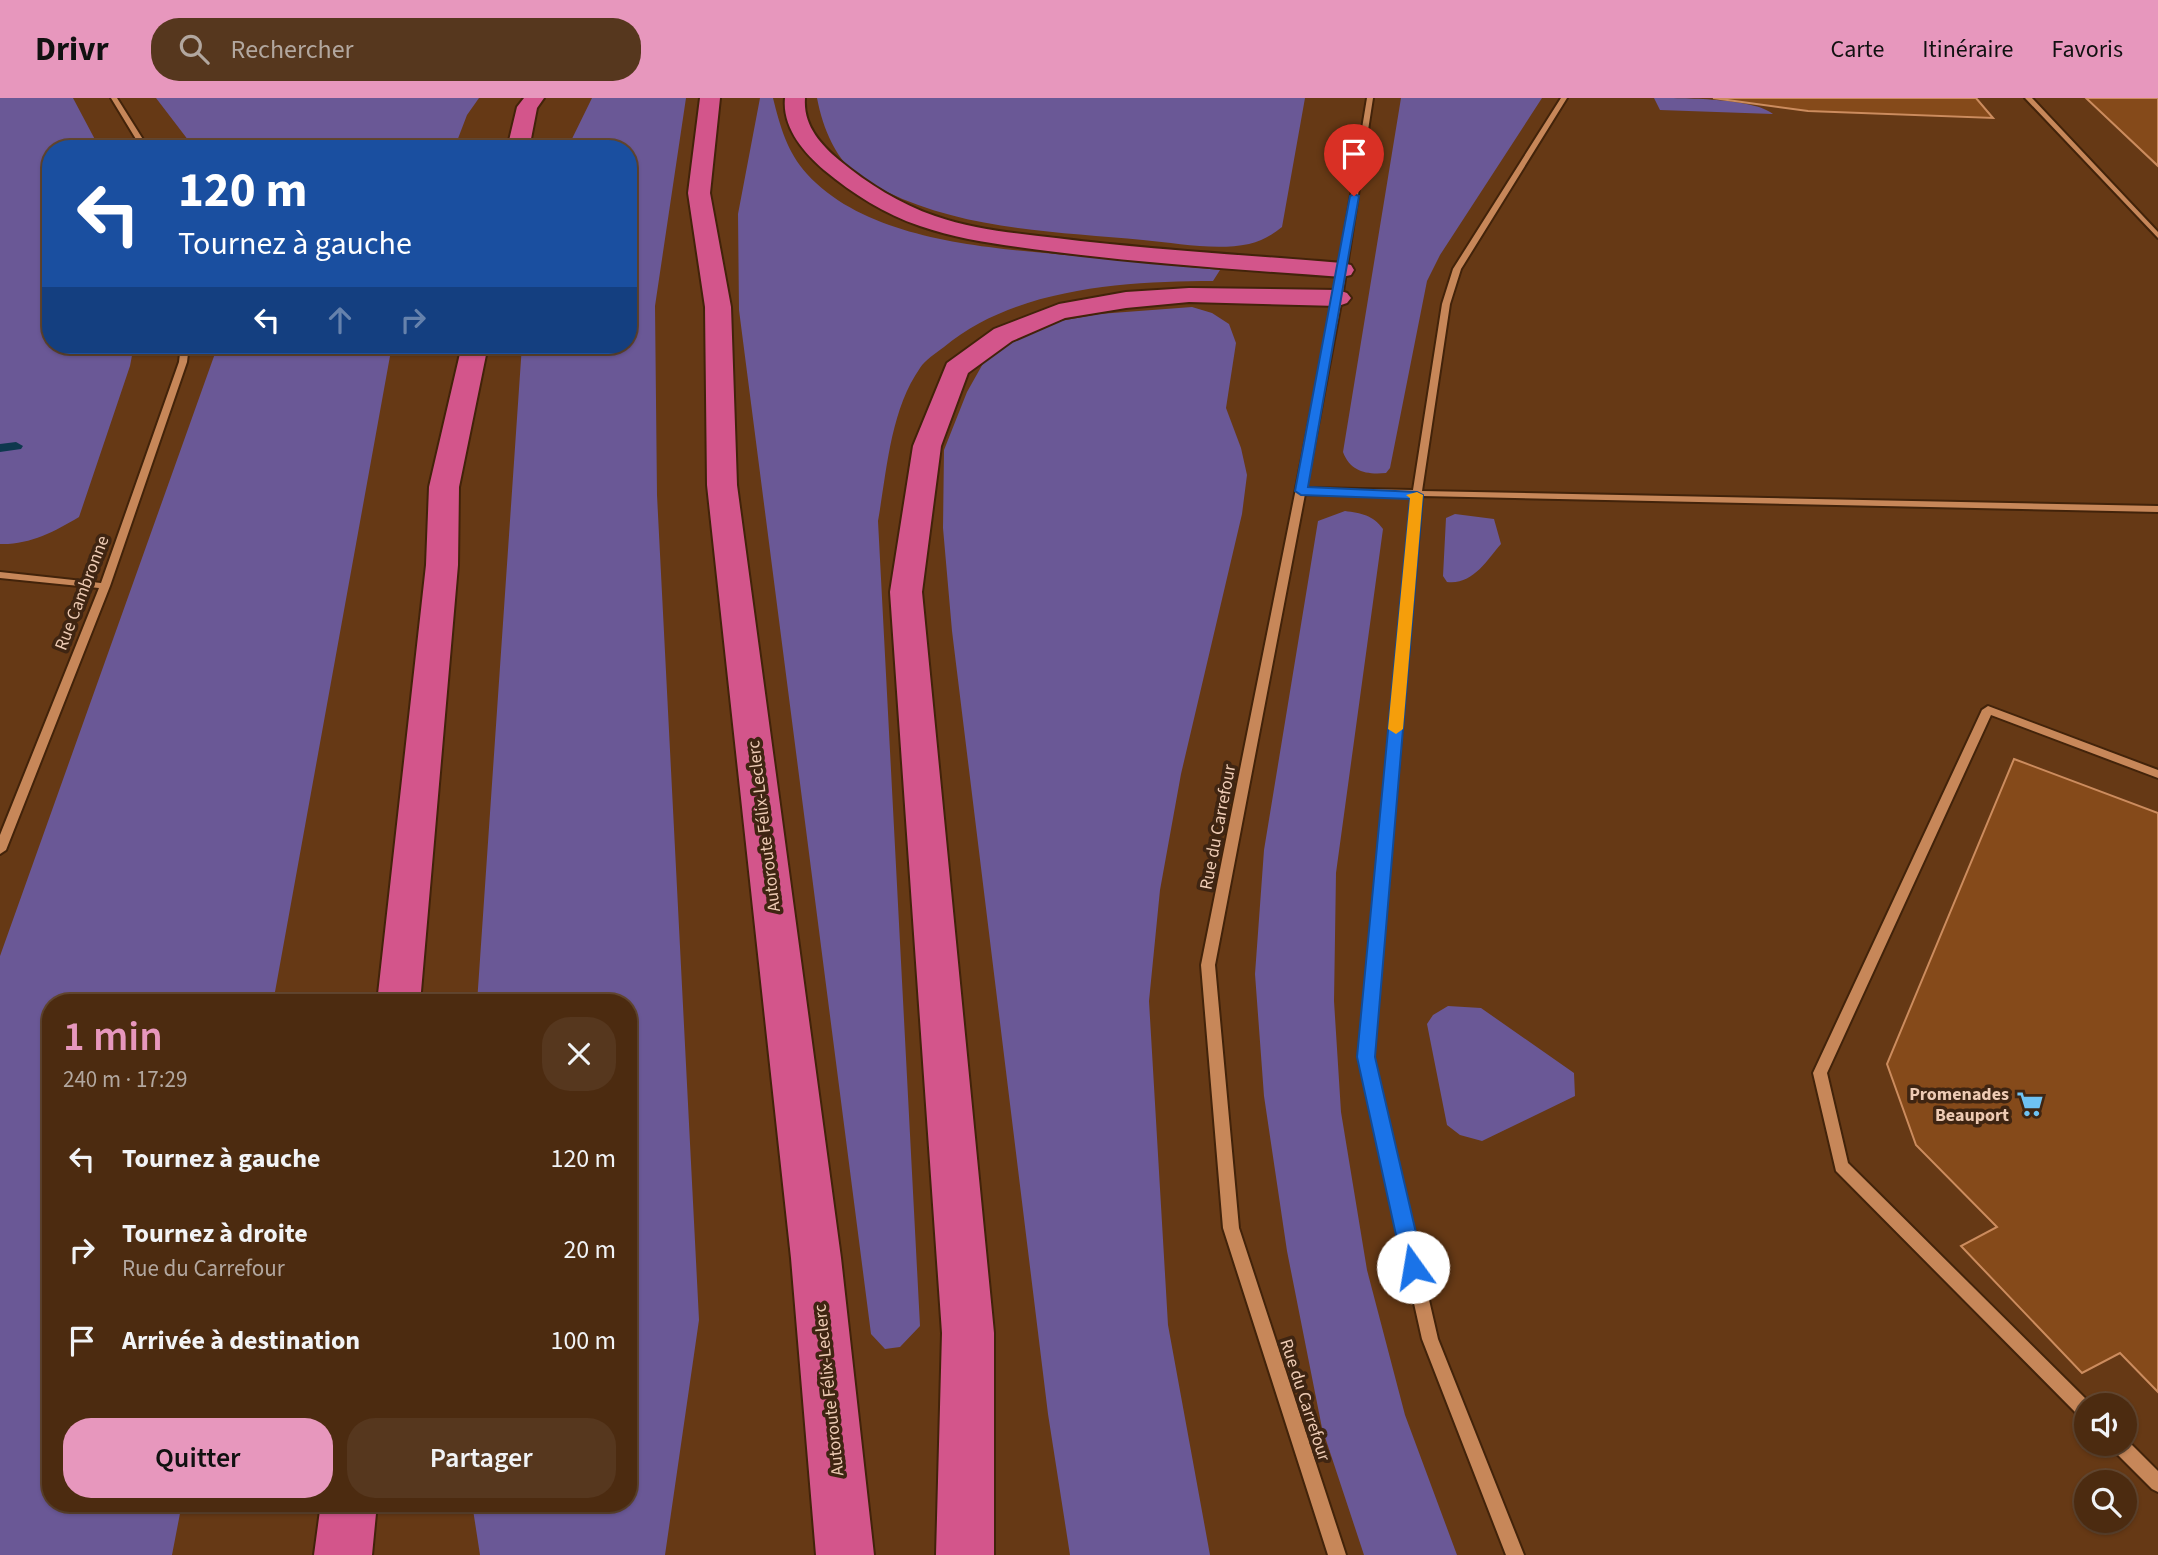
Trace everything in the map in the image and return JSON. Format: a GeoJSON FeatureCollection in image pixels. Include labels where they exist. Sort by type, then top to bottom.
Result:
{"type":"FeatureCollection","features":[{"type":"Feature","properties":{"kind":"highway"},"geometry":{"type":"LineString","coordinates":[[520,140],[527,107],[534,98]]}},
{"type":"Feature","properties":{"kind":"highway","name":"Autoroute Félix-Leclerc"},"geometry":{"type":"LineString","coordinates":[[710,98],[699,193],[718,307],[722,485],[816,1258],[845,1555]]}},
{"type":"Feature","properties":{"kind":"highway"},"geometry":{"type":"LineString","coordinates":[[794,98],[793,107],[810,146],[849,180],[885,203],[941,225],[1023,240],[1340,284]]}},
{"type":"Feature","properties":{"kind":"highway"},"geometry":{"type":"LineString","coordinates":[[965,1555],[968,1333],[906,592],[927,446],[957,369],[1003,335],[1059,312],[1126,300],[1340,284]]}},
{"type":"Feature","properties":{"kind":"highway"},"geometry":{"type":"LineString","coordinates":[[399,994],[442,565],[444,487],[473,354]]}},
{"type":"Feature","properties":{"kind":"highway"},"geometry":{"type":"LineString","coordinates":[[344,1555],[347,1512]]}},
{"type":"Feature","properties":{"kind":"street"},"geometry":{"type":"LineString","coordinates":[[114,98],[140,140]]}},
{"type":"Feature","properties":{"kind":"street","name":"Rue du Carrefour"},"geometry":{"type":"LineString","coordinates":[[1337,1555],[1231,1228],[1208,965],[1340,284],[1370,98]]}},
{"type":"Feature","properties":{"kind":"street"},"geometry":{"type":"LineString","coordinates":[[1515,1555],[1430,1339],[1366,1057],[1417,495],[1446,304],[1457,269],[1564,98]]}},
{"type":"Feature","properties":{"kind":"street"},"geometry":{"type":"LineString","coordinates":[[2028,98],[2158,236]]}},
{"type":"Feature","properties":{"kind":"street","name":"Rue Cambronne"},"geometry":{"type":"LineString","coordinates":[[0,850],[105,586],[184,354]]}},
{"type":"Feature","properties":{"kind":"street"},"geometry":{"type":"LineString","coordinates":[[1301,491],[2158,509]]}},
{"type":"Feature","properties":{"kind":"street"},"geometry":{"type":"LineString","coordinates":[[0,575],[105,586]]}},
{"type":"Feature","properties":{"kind":"street"},"geometry":{"type":"LineString","coordinates":[[2074,1399],[1841,1166],[1820,1073],[1988,710],[2158,774]]}},
{"type":"Feature","properties":{"kind":"street"},"geometry":{"type":"LineString","coordinates":[[2131,1456],[2158,1483]]}},
{"type":"Feature","properties":{"kind":"shaded area"},"geometry":{"type":"Polygon","coordinates":[[[0,98],[73,98],[95,140],[42,140],[42,354],[132,354],[79,517],[41,536],[11,544],[0,544],[0,98]]]}},
{"type":"Feature","properties":{"kind":"shaded area"},"geometry":{"type":"Polygon","coordinates":[[[156,98],[479,98],[467,115],[457,140],[188,140],[156,98]]]}},
{"type":"Feature","properties":{"kind":"shaded area"},"geometry":{"type":"Polygon","coordinates":[[[592,98],[686,98],[655,306],[657,495],[699,1320],[665,1555],[480,1555],[473,1512],[637,1512],[637,994],[478,994],[521,354],[637,354],[637,140],[571,140],[592,98]]]}},
{"type":"Feature","properties":{"kind":"shaded area"},"geometry":{"type":"Polygon","coordinates":[[[760,98],[773,98],[789,148],[807,174],[833,197],[863,214],[897,228],[933,238],[1008,249],[1220,270],[1213,281],[1108,286],[1037,300],[1003,312],[972,327],[925,362],[910,385],[896,422],[878,521],[920,1326],[900,1347],[885,1349],[871,1334],[739,310],[738,214],[760,98]]]}},
{"type":"Feature","properties":{"kind":"shaded area"},"geometry":{"type":"Polygon","coordinates":[[[817,98],[1305,98],[1282,227],[1254,243],[1223,247],[1012,227],[980,222],[917,205],[868,183],[845,164],[827,133],[817,98]]]}},
{"type":"Feature","properties":{"kind":"shaded area"},"geometry":{"type":"Polygon","coordinates":[[[1401,98],[1542,98],[1440,255],[1427,281],[1390,468],[1386,473],[1372,473],[1354,468],[1343,452],[1401,98]]]}},
{"type":"Feature","properties":{"kind":"shaded area"},"geometry":{"type":"Polygon","coordinates":[[[1654,98],[1734,102],[1764,109],[1773,114],[1660,110],[1654,98]]]}},
{"type":"Feature","properties":{"kind":"shaded area"},"geometry":{"type":"Polygon","coordinates":[[[1192,307],[1212,313],[1229,324],[1236,343],[1226,408],[1241,448],[1247,475],[1242,514],[1181,774],[1160,890],[1149,1001],[1168,1325],[1210,1555],[1070,1555],[1048,1414],[952,631],[943,528],[944,450],[967,392],[985,360],[1012,340],[1044,324],[1099,314],[1192,307]]]}},
{"type":"Feature","properties":{"kind":"shaded area"},"geometry":{"type":"Polygon","coordinates":[[[215,354],[390,354],[275,994],[42,994],[42,1512],[180,1512],[172,1555],[0,1555],[0,956],[215,354]]]}},
{"type":"Feature","properties":{"kind":"shaded area"},"geometry":{"type":"Polygon","coordinates":[[[1345,511],[1366,516],[1383,529],[1336,873],[1334,1001],[1341,1112],[1367,1270],[1405,1415],[1457,1555],[1364,1555],[1322,1428],[1287,1251],[1264,1096],[1255,974],[1264,850],[1318,521],[1345,511]]]}},
{"type":"Feature","properties":{"kind":"shaded area"},"geometry":{"type":"Polygon","coordinates":[[[1455,514],[1494,519],[1501,544],[1472,576],[1456,582],[1447,582],[1443,576],[1446,518],[1455,514]]]}},
{"type":"Feature","properties":{"kind":"shaded area"},"geometry":{"type":"Polygon","coordinates":[[[1448,1006],[1481,1008],[1574,1073],[1575,1096],[1482,1141],[1460,1135],[1447,1125],[1427,1024],[1433,1015],[1448,1006]]]}},
{"type":"Feature","properties":{"kind":"building"},"geometry":{"type":"Polygon","coordinates":[[[1713,98],[1976,98],[1993,118],[1808,111],[1713,98]]]}},
{"type":"Feature","properties":{"kind":"building"},"geometry":{"type":"Polygon","coordinates":[[[2086,98],[2158,98],[2158,166],[2086,98]]]}},
{"type":"Feature","properties":{"kind":"building","name":"Promenades Beauport"},"geometry":{"type":"Polygon","coordinates":[[[2014,759],[2158,813],[2158,1392],[2120,1353],[2082,1373],[1961,1246],[1997,1227],[1916,1145],[1887,1064],[2014,759]]]}},
{"type":"Feature","properties":{"kind":"waterway"},"geometry":{"type":"LineString","coordinates":[[0,448],[16,446]]}},
{"type":"Feature","properties":{"kind":"slow traffic"},"geometry":{"type":"LineString","coordinates":[[1396,729],[1417,495],[1413,495]]}},
{"type":"Feature","properties":{"kind":"place","name":"Promenades Beauport"},"geometry":{"type":"Point","coordinates":[2030,1104]}},
{"type":"Feature","properties":{"kind":"route"},"geometry":{"type":"LineString","coordinates":[[1354,196],[1338,298],[1301,491],[1417,495],[1366,1057],[1413,1267]]}}]}
